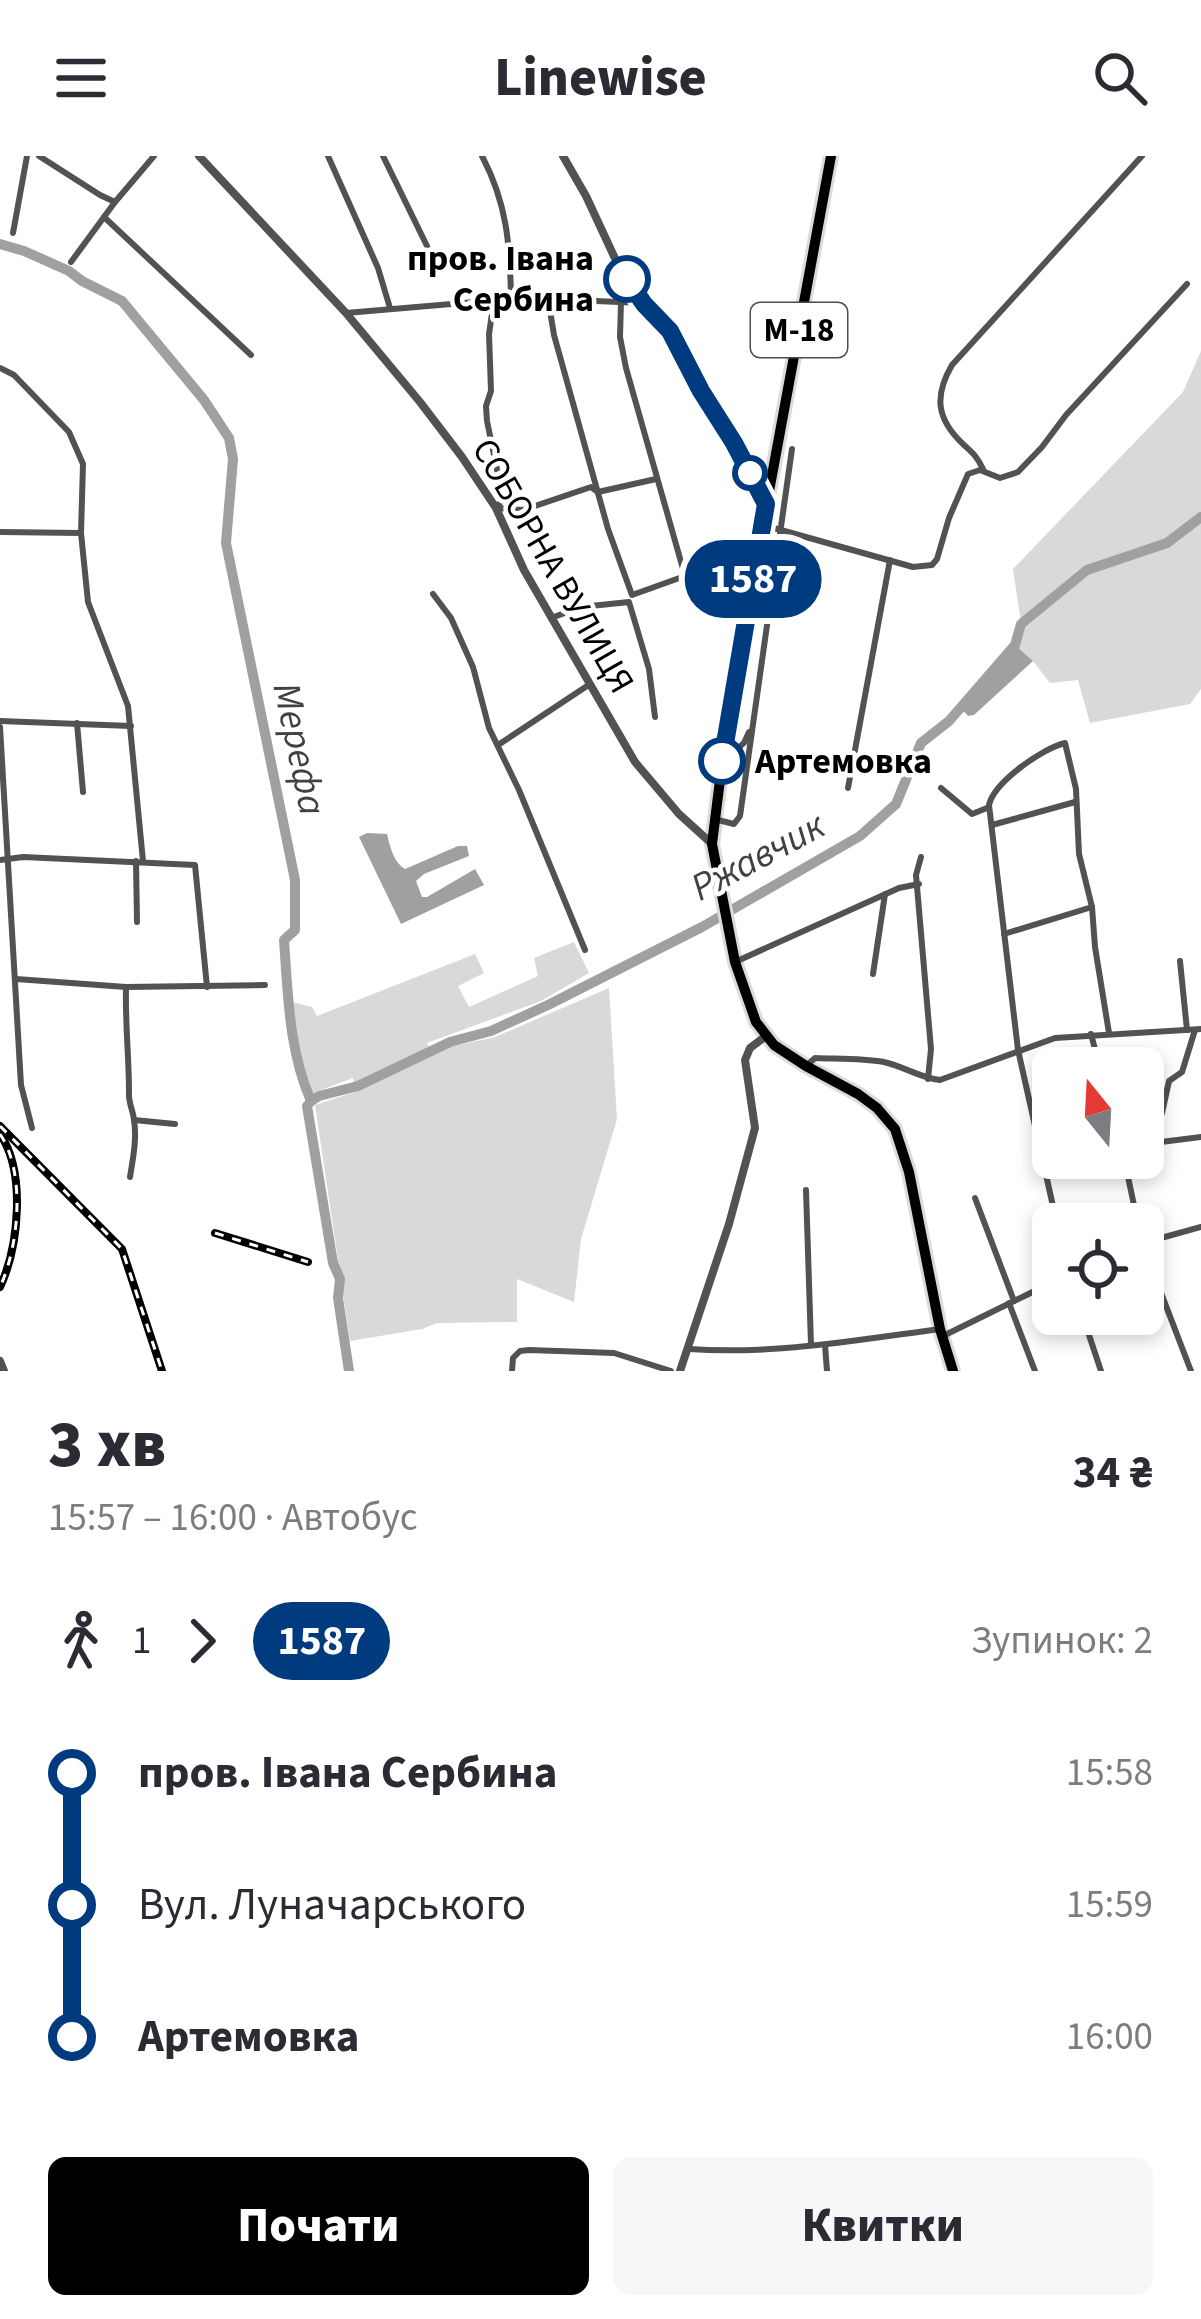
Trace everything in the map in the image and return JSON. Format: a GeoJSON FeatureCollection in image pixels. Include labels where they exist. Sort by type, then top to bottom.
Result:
{"type":"FeatureCollection","features":[{"type":"Feature","properties":{"kind":"highway","name":"М-18"},"geometry":{"type":"LineString","coordinates":[[831,156],[766,504],[712,844],[735,962],[750,1011],[774,1045],[858,1094],[886,1116],[900,1141],[952,1371]]}},
{"type":"Feature","properties":{"kind":"street"},"geometry":{"type":"LineString","coordinates":[[13,233],[27,156]]}},
{"type":"Feature","properties":{"kind":"street"},"geometry":{"type":"LineString","coordinates":[[39,156],[115,202]]}},
{"type":"Feature","properties":{"kind":"street"},"geometry":{"type":"LineString","coordinates":[[70,262],[154,156]]}},
{"type":"Feature","properties":{"kind":"street","name":"СОБОРНА ВУЛИЦЯ"},"geometry":{"type":"LineString","coordinates":[[199,156],[346,313],[420,402],[496,508],[524,570],[634,762],[712,844]]}},
{"type":"Feature","properties":{"kind":"street"},"geometry":{"type":"LineString","coordinates":[[328,156],[391,309]]}},
{"type":"Feature","properties":{"kind":"street"},"geometry":{"type":"LineString","coordinates":[[383,156],[428,246]]}},
{"type":"Feature","properties":{"kind":"street"},"geometry":{"type":"LineString","coordinates":[[482,156],[496,182],[510,237],[512,299]]}},
{"type":"Feature","properties":{"kind":"street"},"geometry":{"type":"LineString","coordinates":[[562,156],[619,267],[670,331],[766,504]]}},
{"type":"Feature","properties":{"kind":"street"},"geometry":{"type":"LineString","coordinates":[[984,471],[950,430],[939,386],[952,365],[1139,160]]}},
{"type":"Feature","properties":{"kind":"street"},"geometry":{"type":"LineString","coordinates":[[104,217],[251,355]]}},
{"type":"Feature","properties":{"kind":"street"},"geometry":{"type":"LineString","coordinates":[[973,470],[1000,478],[1018,472],[1187,284]]}},
{"type":"Feature","properties":{"kind":"street"},"geometry":{"type":"LineString","coordinates":[[346,313],[512,299],[644,304]]}},
{"type":"Feature","properties":{"kind":"street"},"geometry":{"type":"LineString","coordinates":[[548,299],[554,335],[649,669],[655,717]]}},
{"type":"Feature","properties":{"kind":"street"},"geometry":{"type":"LineString","coordinates":[[494,300],[486,406],[503,499],[496,508]]}},
{"type":"Feature","properties":{"kind":"street"},"geometry":{"type":"LineString","coordinates":[[551,618],[581,607],[630,599],[685,576],[626,368],[620,337],[621,302]]}},
{"type":"Feature","properties":{"kind":"street"},"geometry":{"type":"LineString","coordinates":[[0,368],[14,375],[69,432],[83,464],[81,533],[88,602],[131,725],[139,861],[136,922]]}},
{"type":"Feature","properties":{"kind":"street"},"geometry":{"type":"LineString","coordinates":[[713,819],[738,822],[792,449]]}},
{"type":"Feature","properties":{"kind":"street"},"geometry":{"type":"LineString","coordinates":[[763,525],[913,567],[932,565],[966,477],[978,459]]}},
{"type":"Feature","properties":{"kind":"street"},"geometry":{"type":"LineString","coordinates":[[496,508],[523,510],[591,487],[598,491],[656,478]]}},
{"type":"Feature","properties":{"kind":"street"},"geometry":{"type":"LineString","coordinates":[[0,532],[81,533]]}},
{"type":"Feature","properties":{"kind":"street"},"geometry":{"type":"LineString","coordinates":[[848,788],[890,560]]}},
{"type":"Feature","properties":{"kind":"street"},"geometry":{"type":"LineString","coordinates":[[433,594],[451,618],[473,667],[497,746],[585,950]]}},
{"type":"Feature","properties":{"kind":"street"},"geometry":{"type":"LineString","coordinates":[[497,746],[590,684]]}},
{"type":"Feature","properties":{"kind":"street"},"geometry":{"type":"LineString","coordinates":[[722,761],[744,743],[753,723]]}},
{"type":"Feature","properties":{"kind":"street"},"geometry":{"type":"LineString","coordinates":[[32,1128],[21,1085],[3,860],[0,724],[131,725]]}},
{"type":"Feature","properties":{"kind":"street"},"geometry":{"type":"LineString","coordinates":[[77,724],[82,792]]}},
{"type":"Feature","properties":{"kind":"street"},"geometry":{"type":"LineString","coordinates":[[1052,1203],[1018,1050],[989,807],[999,785],[1048,748],[1066,743],[1109,1033]]}},
{"type":"Feature","properties":{"kind":"street"},"geometry":{"type":"LineString","coordinates":[[941,788],[972,814],[989,807]]}},
{"type":"Feature","properties":{"kind":"street"},"geometry":{"type":"LineString","coordinates":[[991,825],[1075,802]]}},
{"type":"Feature","properties":{"kind":"street"},"geometry":{"type":"LineString","coordinates":[[921,857],[916,875],[931,1048],[928,1078]]}},
{"type":"Feature","properties":{"kind":"street"},"geometry":{"type":"LineString","coordinates":[[3,860],[195,865],[207,986]]}},
{"type":"Feature","properties":{"kind":"street"},"geometry":{"type":"LineString","coordinates":[[735,962],[885,894],[919,884]]}},
{"type":"Feature","properties":{"kind":"street"},"geometry":{"type":"LineString","coordinates":[[873,974],[885,894]]}},
{"type":"Feature","properties":{"kind":"street"},"geometry":{"type":"LineString","coordinates":[[1004,934],[1092,907]]}},
{"type":"Feature","properties":{"kind":"street"},"geometry":{"type":"LineString","coordinates":[[0,946],[12,945]]}},
{"type":"Feature","properties":{"kind":"street"},"geometry":{"type":"LineString","coordinates":[[1164,1104],[1169,1081],[1181,1072],[1194,1030],[1180,961]]}},
{"type":"Feature","properties":{"kind":"street"},"geometry":{"type":"LineString","coordinates":[[16,979],[126,987],[265,985]]}},
{"type":"Feature","properties":{"kind":"street"},"geometry":{"type":"LineString","coordinates":[[126,987],[128,1097],[135,1145],[130,1177]]}},
{"type":"Feature","properties":{"kind":"street"},"geometry":{"type":"LineString","coordinates":[[806,1066],[814,1058],[869,1060],[940,1080],[1055,1038],[1194,1030]]}},
{"type":"Feature","properties":{"kind":"street"},"geometry":{"type":"LineString","coordinates":[[1091,1034],[1094,1047]]}},
{"type":"Feature","properties":{"kind":"street"},"geometry":{"type":"LineString","coordinates":[[512,1371],[513,1358],[520,1351],[614,1352],[676,1371],[689,1349],[730,1223],[755,1128],[745,1060],[766,1036]]}},
{"type":"Feature","properties":{"kind":"street"},"geometry":{"type":"LineString","coordinates":[[134,1120],[176,1124]]}},
{"type":"Feature","properties":{"kind":"street"},"geometry":{"type":"LineString","coordinates":[[1164,1142],[1201,1137]]}},
{"type":"Feature","properties":{"kind":"street"},"geometry":{"type":"LineString","coordinates":[[806,1190],[811,1345]]}},
{"type":"Feature","properties":{"kind":"street"},"geometry":{"type":"LineString","coordinates":[[975,1198],[1034,1371]]}},
{"type":"Feature","properties":{"kind":"street"},"geometry":{"type":"LineString","coordinates":[[1164,1238],[1201,1227]]}},
{"type":"Feature","properties":{"kind":"street"},"geometry":{"type":"LineString","coordinates":[[689,1349],[730,1352],[941,1333],[1032,1292]]}},
{"type":"Feature","properties":{"kind":"street"},"geometry":{"type":"LineString","coordinates":[[1164,1296],[1191,1371]]}},
{"type":"Feature","properties":{"kind":"street"},"geometry":{"type":"LineString","coordinates":[[1089,1335],[1101,1371]]}},
{"type":"Feature","properties":{"kind":"street"},"geometry":{"type":"LineString","coordinates":[[825,1344],[827,1371]]}},
{"type":"Feature","properties":{"kind":"street"},"geometry":{"type":"LineString","coordinates":[[0,1361],[4,1371]]}},
{"type":"Feature","properties":{"kind":"shaded area"},"geometry":{"type":"Polygon","coordinates":[[[1201,351],[1201,689],[1190,704],[1090,723],[1078,680],[1050,683],[1015,645],[1021,623],[1013,569],[1183,392],[1201,351]]]}},
{"type":"Feature","properties":{"kind":"shaded area"},"geometry":{"type":"Polygon","coordinates":[[[1015,645],[1033,661],[968,716],[959,706],[1015,645]]]}},
{"type":"Feature","properties":{"kind":"shaded area"},"geometry":{"type":"Polygon","coordinates":[[[387,834],[395,859],[405,869],[467,846],[469,856],[416,881],[422,897],[475,869],[484,885],[401,924],[359,837],[387,834]]]}},
{"type":"Feature","properties":{"kind":"shaded area"},"geometry":{"type":"Polygon","coordinates":[[[574,942],[589,973],[541,1001],[427,1043],[431,1051],[495,1037],[609,988],[617,1119],[581,1239],[574,1302],[517,1279],[517,1322],[437,1323],[350,1341],[315,1105],[355,1092],[353,1078],[313,1093],[305,1086],[292,1002],[312,1007],[317,1016],[475,954],[484,973],[458,986],[469,1007],[538,976],[534,958],[574,942]]]}},
{"type":"Feature","properties":{"kind":"waterway","name":"Мерефа"},"geometry":{"type":"LineString","coordinates":[[0,244],[69,271],[122,301],[204,400],[229,438],[233,459],[226,543],[295,880],[295,930],[284,940],[288,1002],[298,1063],[311,1101],[307,1106],[333,1263],[340,1279],[338,1298],[349,1371]]}},
{"type":"Feature","properties":{"kind":"waterway","name":"Ржавчик"},"geometry":{"type":"LineString","coordinates":[[311,1101],[358,1086],[450,1042],[491,1031],[548,1005],[702,927],[860,836],[896,804],[921,743],[949,721],[1015,645],[1021,624],[1087,570],[1167,543],[1201,517]]}},
{"type":"Feature","properties":{"kind":"railway"},"geometry":{"type":"LineString","coordinates":[[0,1126],[122,1249],[162,1371]]}},
{"type":"Feature","properties":{"kind":"railway"},"geometry":{"type":"LineString","coordinates":[[0,1134],[14,1168],[17,1209],[12,1251],[0,1287]]}},
{"type":"Feature","properties":{"kind":"railway"},"geometry":{"type":"LineString","coordinates":[[215,1233],[308,1262]]}},
{"type":"Feature","properties":{"kind":"bus line","name":"1587"},"geometry":{"type":"LineString","coordinates":[[627,279],[670,331],[766,504],[722,761]]}},
{"type":"Feature","properties":{"kind":"place","name":"пров. Івана Сербина"},"geometry":{"type":"Point","coordinates":[627,279]}},
{"type":"Feature","properties":{"kind":"place","name":"Артемовка"},"geometry":{"type":"Point","coordinates":[722,761]}}]}
